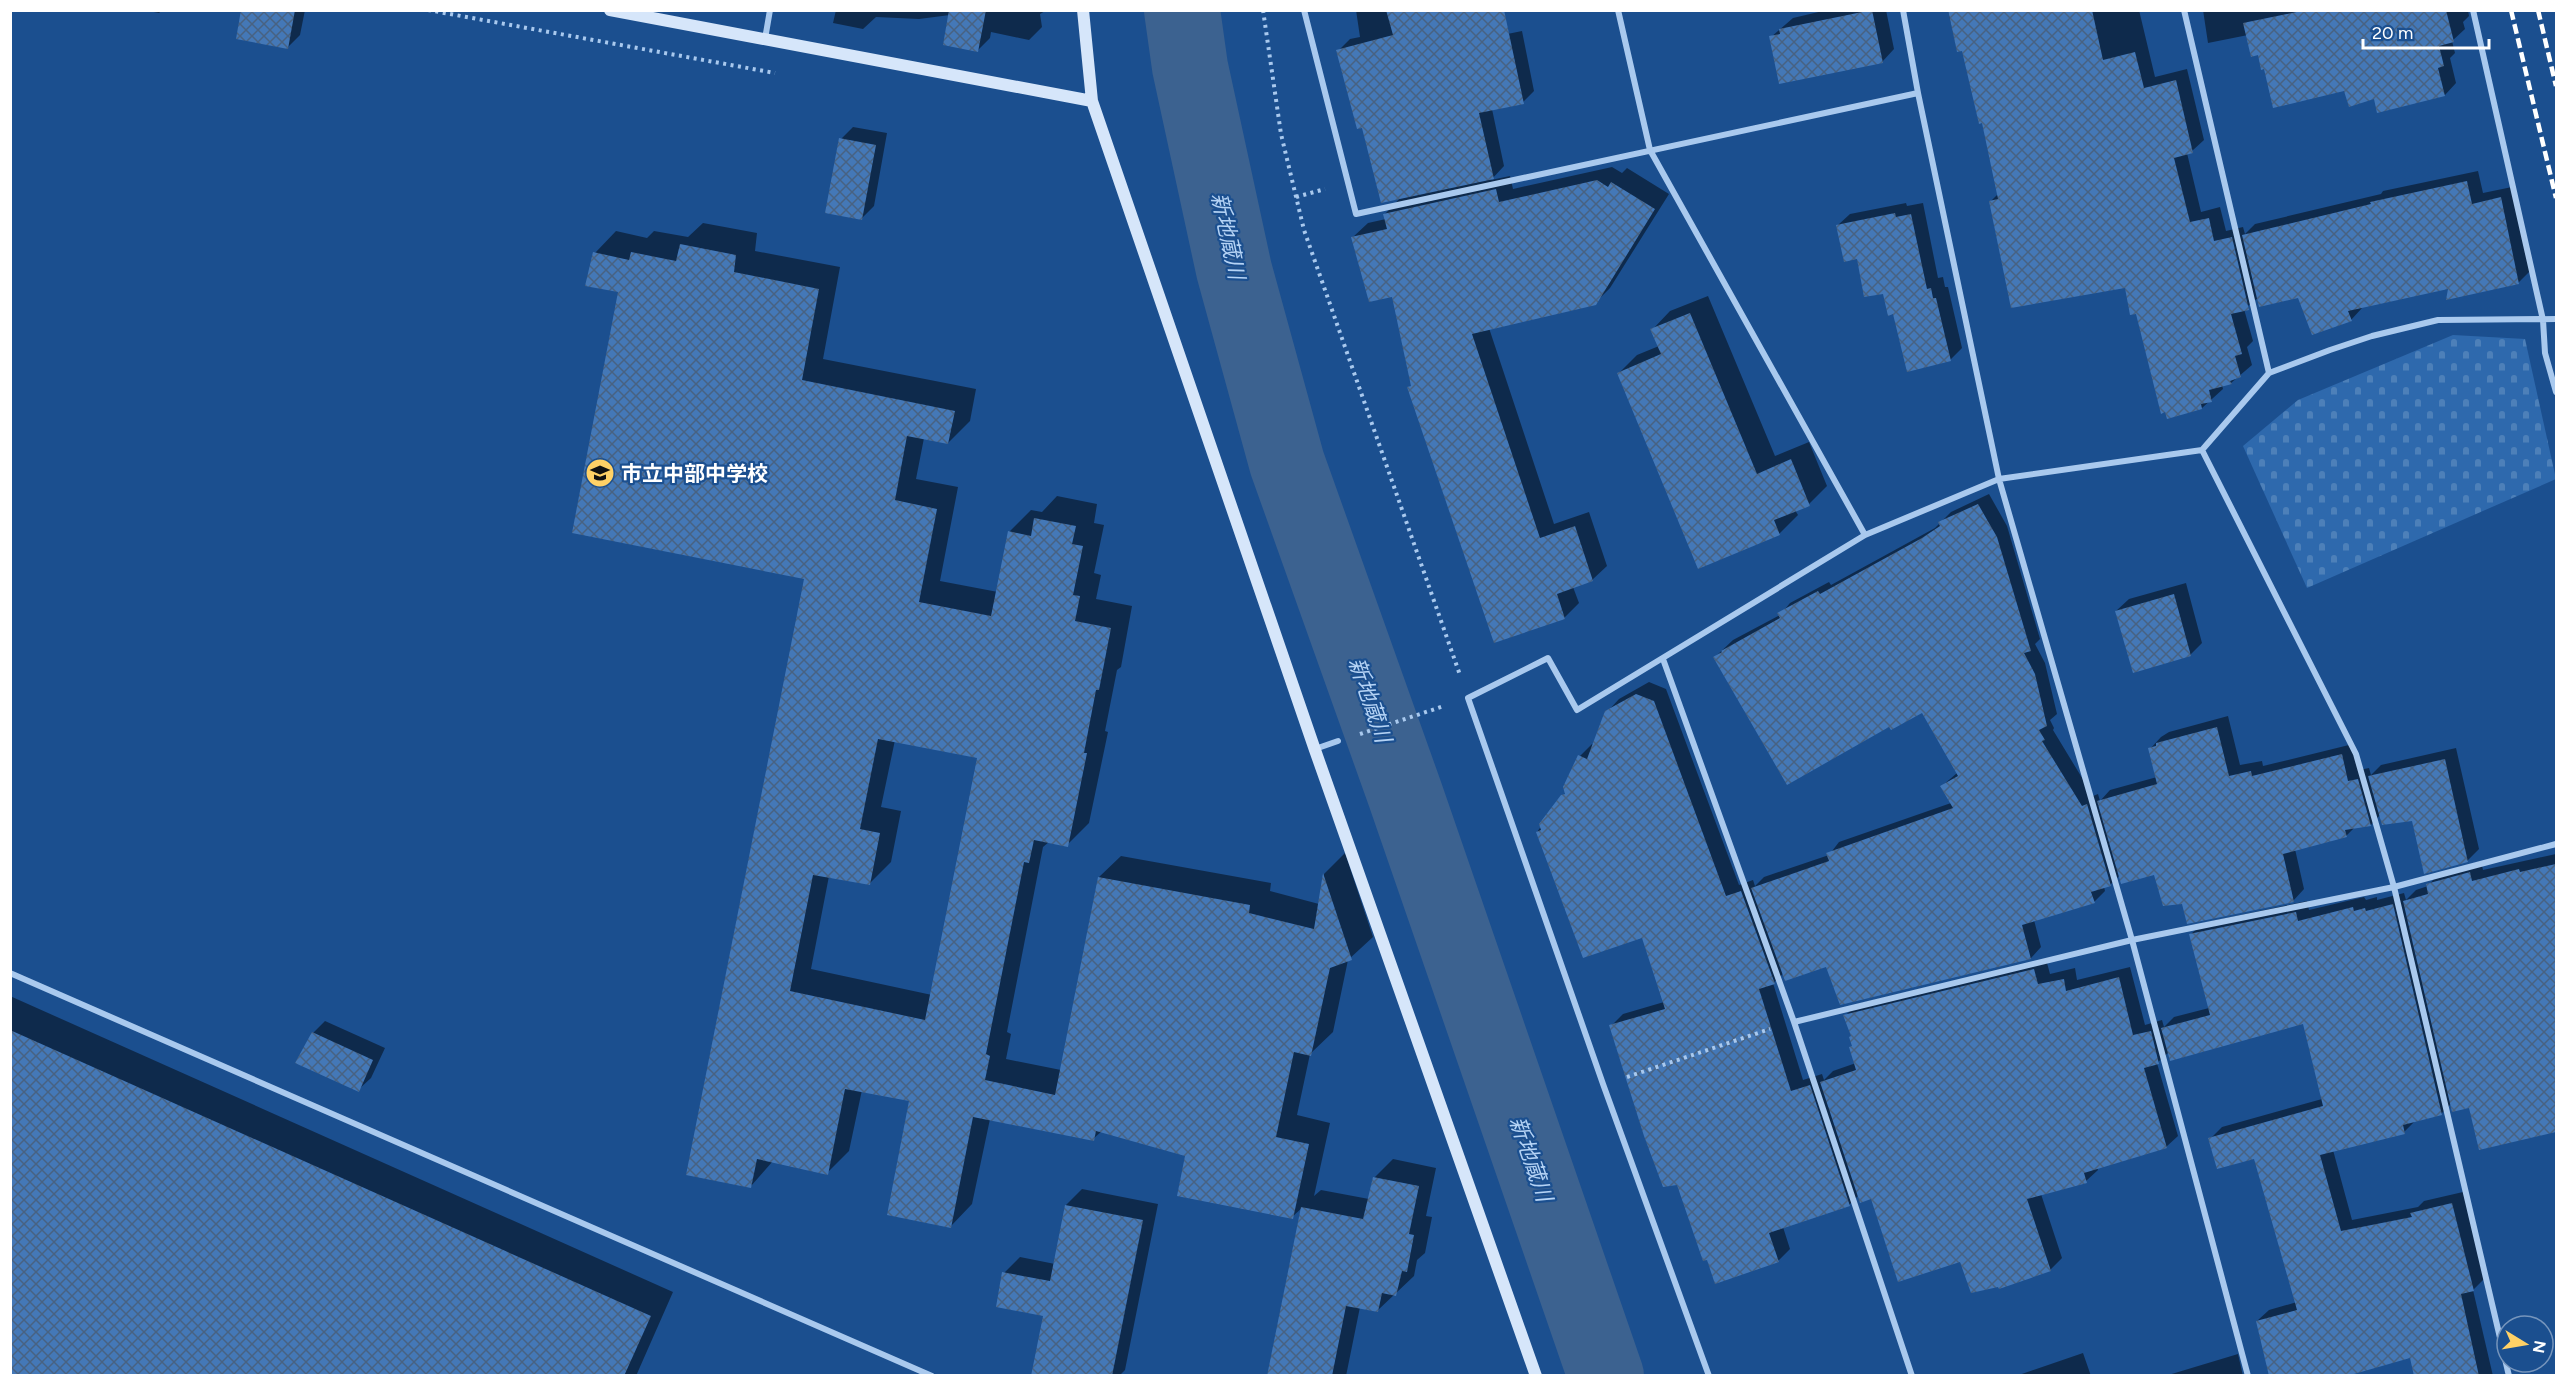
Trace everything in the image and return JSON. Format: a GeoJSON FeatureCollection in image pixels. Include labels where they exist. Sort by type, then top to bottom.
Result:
{"type":"FeatureCollection","features":[{"type":"Feature","properties":{"kind":"street"},"geometry":{"type":"LineString","coordinates":[[610,10],[1092,101]]}},
{"type":"Feature","properties":{"kind":"street"},"geometry":{"type":"LineString","coordinates":[[765,39],[770,10]]}},
{"type":"Feature","properties":{"kind":"street"},"geometry":{"type":"LineString","coordinates":[[1083,10],[1092,101],[1315,750],[1536,1376]]}},
{"type":"Feature","properties":{"kind":"street"},"geometry":{"type":"LineString","coordinates":[[1304,10],[1356,214],[1918,93]]}},
{"type":"Feature","properties":{"kind":"street"},"geometry":{"type":"LineString","coordinates":[[1618,10],[1650,150],[1864,535]]}},
{"type":"Feature","properties":{"kind":"street"},"geometry":{"type":"LineString","coordinates":[[1903,10],[1918,93],[1999,479],[2132,940],[2248,1376]]}},
{"type":"Feature","properties":{"kind":"street"},"geometry":{"type":"LineString","coordinates":[[2184,10],[2269,373]]}},
{"type":"Feature","properties":{"kind":"street"},"geometry":{"type":"LineString","coordinates":[[2473,10],[2543,320],[2544,353],[2556,392]]}},
{"type":"Feature","properties":{"kind":"street"},"geometry":{"type":"LineString","coordinates":[[1709,1376],[1603,1084],[1468,698],[1548,658],[1577,710],[1864,535],[1999,479],[2202,450],[2269,373],[2372,336],[2438,320],[2556,319]]}},
{"type":"Feature","properties":{"kind":"street"},"geometry":{"type":"LineString","coordinates":[[2202,450],[2356,754],[2394,887],[2510,1376]]}},
{"type":"Feature","properties":{"kind":"street"},"geometry":{"type":"LineString","coordinates":[[1663,659],[1794,1022],[1912,1376]]}},
{"type":"Feature","properties":{"kind":"street"},"geometry":{"type":"LineString","coordinates":[[1315,750],[1338,741]]}},
{"type":"Feature","properties":{"kind":"street"},"geometry":{"type":"LineString","coordinates":[[1794,1022],[2132,940],[2394,887],[2556,844]]}},
{"type":"Feature","properties":{"kind":"street"},"geometry":{"type":"LineString","coordinates":[[10,973],[932,1376]]}},
{"type":"Feature","properties":{"kind":"path"},"geometry":{"type":"LineString","coordinates":[[428,10],[784,75]]}},
{"type":"Feature","properties":{"kind":"path"},"geometry":{"type":"LineString","coordinates":[[1263,10],[1281,134],[1304,230],[1468,698]]}},
{"type":"Feature","properties":{"kind":"path"},"geometry":{"type":"LineString","coordinates":[[1338,741],[1446,705]]}},
{"type":"Feature","properties":{"kind":"path"},"geometry":{"type":"LineString","coordinates":[[1603,1084],[1794,1022]]}},
{"type":"Feature","properties":{"kind":"green space"},"geometry":{"type":"Polygon","coordinates":[[[2453,335],[2525,339],[2556,479],[2307,588],[2243,446],[2298,400],[2453,335]]]}},
{"type":"Feature","properties":{"kind":"building"},"geometry":{"type":"Polygon","coordinates":[[[241,10],[295,10],[288,49],[236,39],[241,10]]]}},
{"type":"Feature","properties":{"kind":"building"},"geometry":{"type":"Polygon","coordinates":[[[949,10],[986,10],[978,52],[943,45],[949,10]]]}},
{"type":"Feature","properties":{"kind":"building"},"geometry":{"type":"Polygon","coordinates":[[[1386,10],[1504,10],[1524,104],[1479,113],[1494,179],[1381,203],[1362,128],[1357,129],[1336,50],[1393,35],[1386,10]]]}},
{"type":"Feature","properties":{"kind":"building"},"geometry":{"type":"Polygon","coordinates":[[[1872,10],[1883,63],[1779,84],[1769,36],[1780,34],[1779,29],[1872,10]]]}},
{"type":"Feature","properties":{"kind":"building"},"geometry":{"type":"Polygon","coordinates":[[[1948,10],[2092,10],[2103,60],[2135,52],[2144,88],[2176,80],[2193,153],[2174,158],[2190,222],[2209,218],[2214,241],[2232,237],[2249,310],[2231,314],[2242,354],[2235,356],[2241,377],[2230,381],[2232,384],[2209,390],[2212,402],[2201,404],[2202,409],[2167,419],[2165,412],[2161,414],[2136,314],[2130,315],[2125,288],[2011,308],[1989,201],[1998,199],[1982,123],[1979,124],[1962,51],[1957,52],[1948,10]]]}},
{"type":"Feature","properties":{"kind":"building"},"geometry":{"type":"Polygon","coordinates":[[[2306,10],[2446,10],[2454,42],[2439,46],[2444,66],[2438,68],[2445,96],[2377,113],[2374,99],[2349,107],[2344,91],[2273,108],[2264,69],[2261,70],[2258,55],[2251,57],[2243,23],[2306,10]]]}},
{"type":"Feature","properties":{"kind":"building"},"geometry":{"type":"Polygon","coordinates":[[[839,138],[876,145],[862,220],[825,213],[839,138]]]}},
{"type":"Feature","properties":{"kind":"building"},"geometry":{"type":"Polygon","coordinates":[[[1597,180],[1608,187],[1611,182],[1655,209],[1596,305],[1472,334],[1540,538],[1575,526],[1593,581],[1557,594],[1565,619],[1494,643],[1407,387],[1411,386],[1392,297],[1369,302],[1351,237],[1387,229],[1383,214],[1496,189],[1499,202],[1597,180]]]}},
{"type":"Feature","properties":{"kind":"building"},"geometry":{"type":"Polygon","coordinates":[[[2467,181],[2472,204],[2501,197],[2519,284],[2446,300],[2448,289],[2348,311],[2352,321],[2312,335],[2298,298],[2259,307],[2242,235],[2371,204],[2370,202],[2467,181]]]}},
{"type":"Feature","properties":{"kind":"building"},"geometry":{"type":"Polygon","coordinates":[[[1895,213],[1896,217],[1911,214],[1927,289],[1931,288],[1933,298],[1936,298],[1951,361],[1907,372],[1893,314],[1888,316],[1883,294],[1864,297],[1857,259],[1844,262],[1836,225],[1895,213]]]}},
{"type":"Feature","properties":{"kind":"building"},"geometry":{"type":"Polygon","coordinates":[[[680,244],[736,255],[734,272],[819,289],[802,380],[955,411],[948,444],[907,436],[895,500],[937,509],[919,602],[991,616],[1008,531],[1031,536],[1034,518],[1076,526],[1072,544],[1083,546],[1073,595],[1080,596],[1075,621],[1111,628],[1099,690],[1096,690],[1084,753],[1087,753],[1068,847],[1034,840],[1029,863],[1024,862],[986,1054],[990,1056],[985,1080],[1055,1095],[1098,877],[1250,905],[1249,913],[1314,929],[1323,873],[1352,960],[1330,968],[1311,1056],[1294,1052],[1276,1137],[1309,1144],[1293,1219],[1177,1196],[1185,1156],[1096,1131],[1094,1141],[973,1117],[951,1228],[887,1215],[909,1101],[845,1089],[828,1175],[757,1159],[751,1188],[686,1175],[804,579],[572,533],[618,292],[585,286],[593,252],[629,260],[631,252],[676,261],[680,244]],[[878,739],[860,829],[880,833],[870,885],[813,875],[790,991],[925,1020],[977,758],[878,739]]]}},
{"type":"Feature","properties":{"kind":"building"},"geometry":{"type":"Polygon","coordinates":[[[1690,313],[1757,474],[1791,459],[1810,506],[1774,520],[1780,535],[1698,569],[1617,373],[1661,354],[1650,329],[1690,313]]]}},
{"type":"Feature","properties":{"kind":"building"},"geometry":{"type":"Polygon","coordinates":[[[1978,504],[1997,537],[2031,651],[2024,653],[2035,674],[2047,726],[2039,730],[2045,740],[2042,741],[2082,806],[2087,804],[2111,886],[2091,892],[2095,903],[2022,925],[2031,959],[1840,1005],[1826,967],[1785,981],[1751,888],[1829,861],[1826,853],[1953,808],[1940,786],[1958,776],[1922,713],[1891,730],[1889,727],[1787,785],[1713,657],[1780,618],[1777,613],[1818,591],[1820,594],[1922,538],[1940,526],[1938,522],[1978,504]]]}},
{"type":"Feature","properties":{"kind":"building"},"geometry":{"type":"Polygon","coordinates":[[[2174,594],[2191,656],[2133,673],[2115,611],[2174,594]]]}},
{"type":"Feature","properties":{"kind":"building"},"geometry":{"type":"Polygon","coordinates":[[[1636,694],[1654,701],[1726,896],[1741,891],[1775,984],[1759,989],[1791,1091],[1810,1085],[1850,1206],[1769,1233],[1779,1262],[1715,1284],[1707,1260],[1703,1261],[1677,1185],[1663,1187],[1644,1136],[1609,1025],[1665,1009],[1642,938],[1583,958],[1536,832],[1541,830],[1539,824],[1561,795],[1565,794],[1563,787],[1578,755],[1587,759],[1605,711],[1636,694]]]}},
{"type":"Feature","properties":{"kind":"building"},"geometry":{"type":"Polygon","coordinates":[[[2217,727],[2229,776],[2251,771],[2252,776],[2342,754],[2348,781],[2358,779],[2371,826],[2345,830],[2347,837],[2283,854],[2294,902],[2187,924],[2182,904],[2163,906],[2154,875],[2121,884],[2097,801],[2157,784],[2148,748],[2156,746],[2156,743],[2217,727]]]}},
{"type":"Feature","properties":{"kind":"building"},"geometry":{"type":"Polygon","coordinates":[[[2445,759],[2468,862],[2424,874],[2412,821],[2382,825],[2368,776],[2445,759]]]}},
{"type":"Feature","properties":{"kind":"building"},"geometry":{"type":"Polygon","coordinates":[[[2556,864],[2556,1132],[2479,1150],[2469,1108],[2452,1112],[2403,901],[2428,894],[2426,884],[2470,872],[2472,881],[2519,869],[2520,872],[2556,864]]]}},
{"type":"Feature","properties":{"kind":"building"},"geometry":{"type":"Polygon","coordinates":[[[2393,904],[2442,1115],[2403,1125],[2405,1134],[2320,1155],[2341,1231],[2412,1217],[2410,1213],[2452,1203],[2474,1291],[2461,1294],[2479,1376],[2414,1376],[2410,1358],[2347,1376],[2269,1376],[2256,1321],[2297,1310],[2254,1159],[2217,1169],[2208,1138],[2323,1106],[2303,1024],[2170,1061],[2161,1028],[2210,1015],[2189,934],[2296,912],[2298,921],[2353,907],[2354,911],[2365,908],[2366,911],[2393,904]]]}},
{"type":"Feature","properties":{"kind":"building"},"geometry":{"type":"Polygon","coordinates":[[[2034,969],[2038,984],[2064,979],[2066,991],[2119,977],[2133,1035],[2151,1031],[2159,1064],[2144,1068],[2167,1148],[2084,1173],[2087,1183],[2027,1199],[2051,1271],[1999,1289],[1998,1287],[1971,1293],[1960,1262],[1898,1282],[1871,1199],[1860,1203],[1820,1082],[1856,1070],[1849,1047],[1852,1046],[1849,1037],[1851,1036],[1843,1015],[2034,969]]]}},
{"type":"Feature","properties":{"kind":"building"},"geometry":{"type":"Polygon","coordinates":[[[10,1030],[651,1316],[624,1376],[10,1376],[10,1030]]]}},
{"type":"Feature","properties":{"kind":"building"},"geometry":{"type":"Polygon","coordinates":[[[312,1032],[373,1060],[359,1092],[295,1063],[312,1032]]]}},
{"type":"Feature","properties":{"kind":"building"},"geometry":{"type":"Polygon","coordinates":[[[1373,1177],[1419,1186],[1409,1234],[1414,1235],[1407,1272],[1402,1271],[1396,1296],[1382,1293],[1378,1312],[1346,1306],[1332,1376],[1267,1376],[1301,1207],[1363,1219],[1373,1177]]]}},
{"type":"Feature","properties":{"kind":"building"},"geometry":{"type":"Polygon","coordinates":[[[1065,1205],[1143,1220],[1112,1376],[1031,1376],[1043,1316],[996,1307],[1002,1272],[1050,1281],[1065,1205]]]}},
{"type":"Feature","properties":{"kind":"waterway","name":"新地蔵川"},"geometry":{"type":"LineString","coordinates":[[1182,10],[1190,67],[1234,270],[1287,463],[1405,794],[1606,1376]]}},
{"type":"Feature","properties":{"kind":"railway"},"geometry":{"type":"LineString","coordinates":[[2511,10],[2556,198]]}},
{"type":"Feature","properties":{"kind":"railway"},"geometry":{"type":"LineString","coordinates":[[2538,10],[2556,86]]}},
{"type":"Feature","properties":{"kind":"place","name":"市立中部中学校"},"geometry":{"type":"Point","coordinates":[600,473]}}]}
